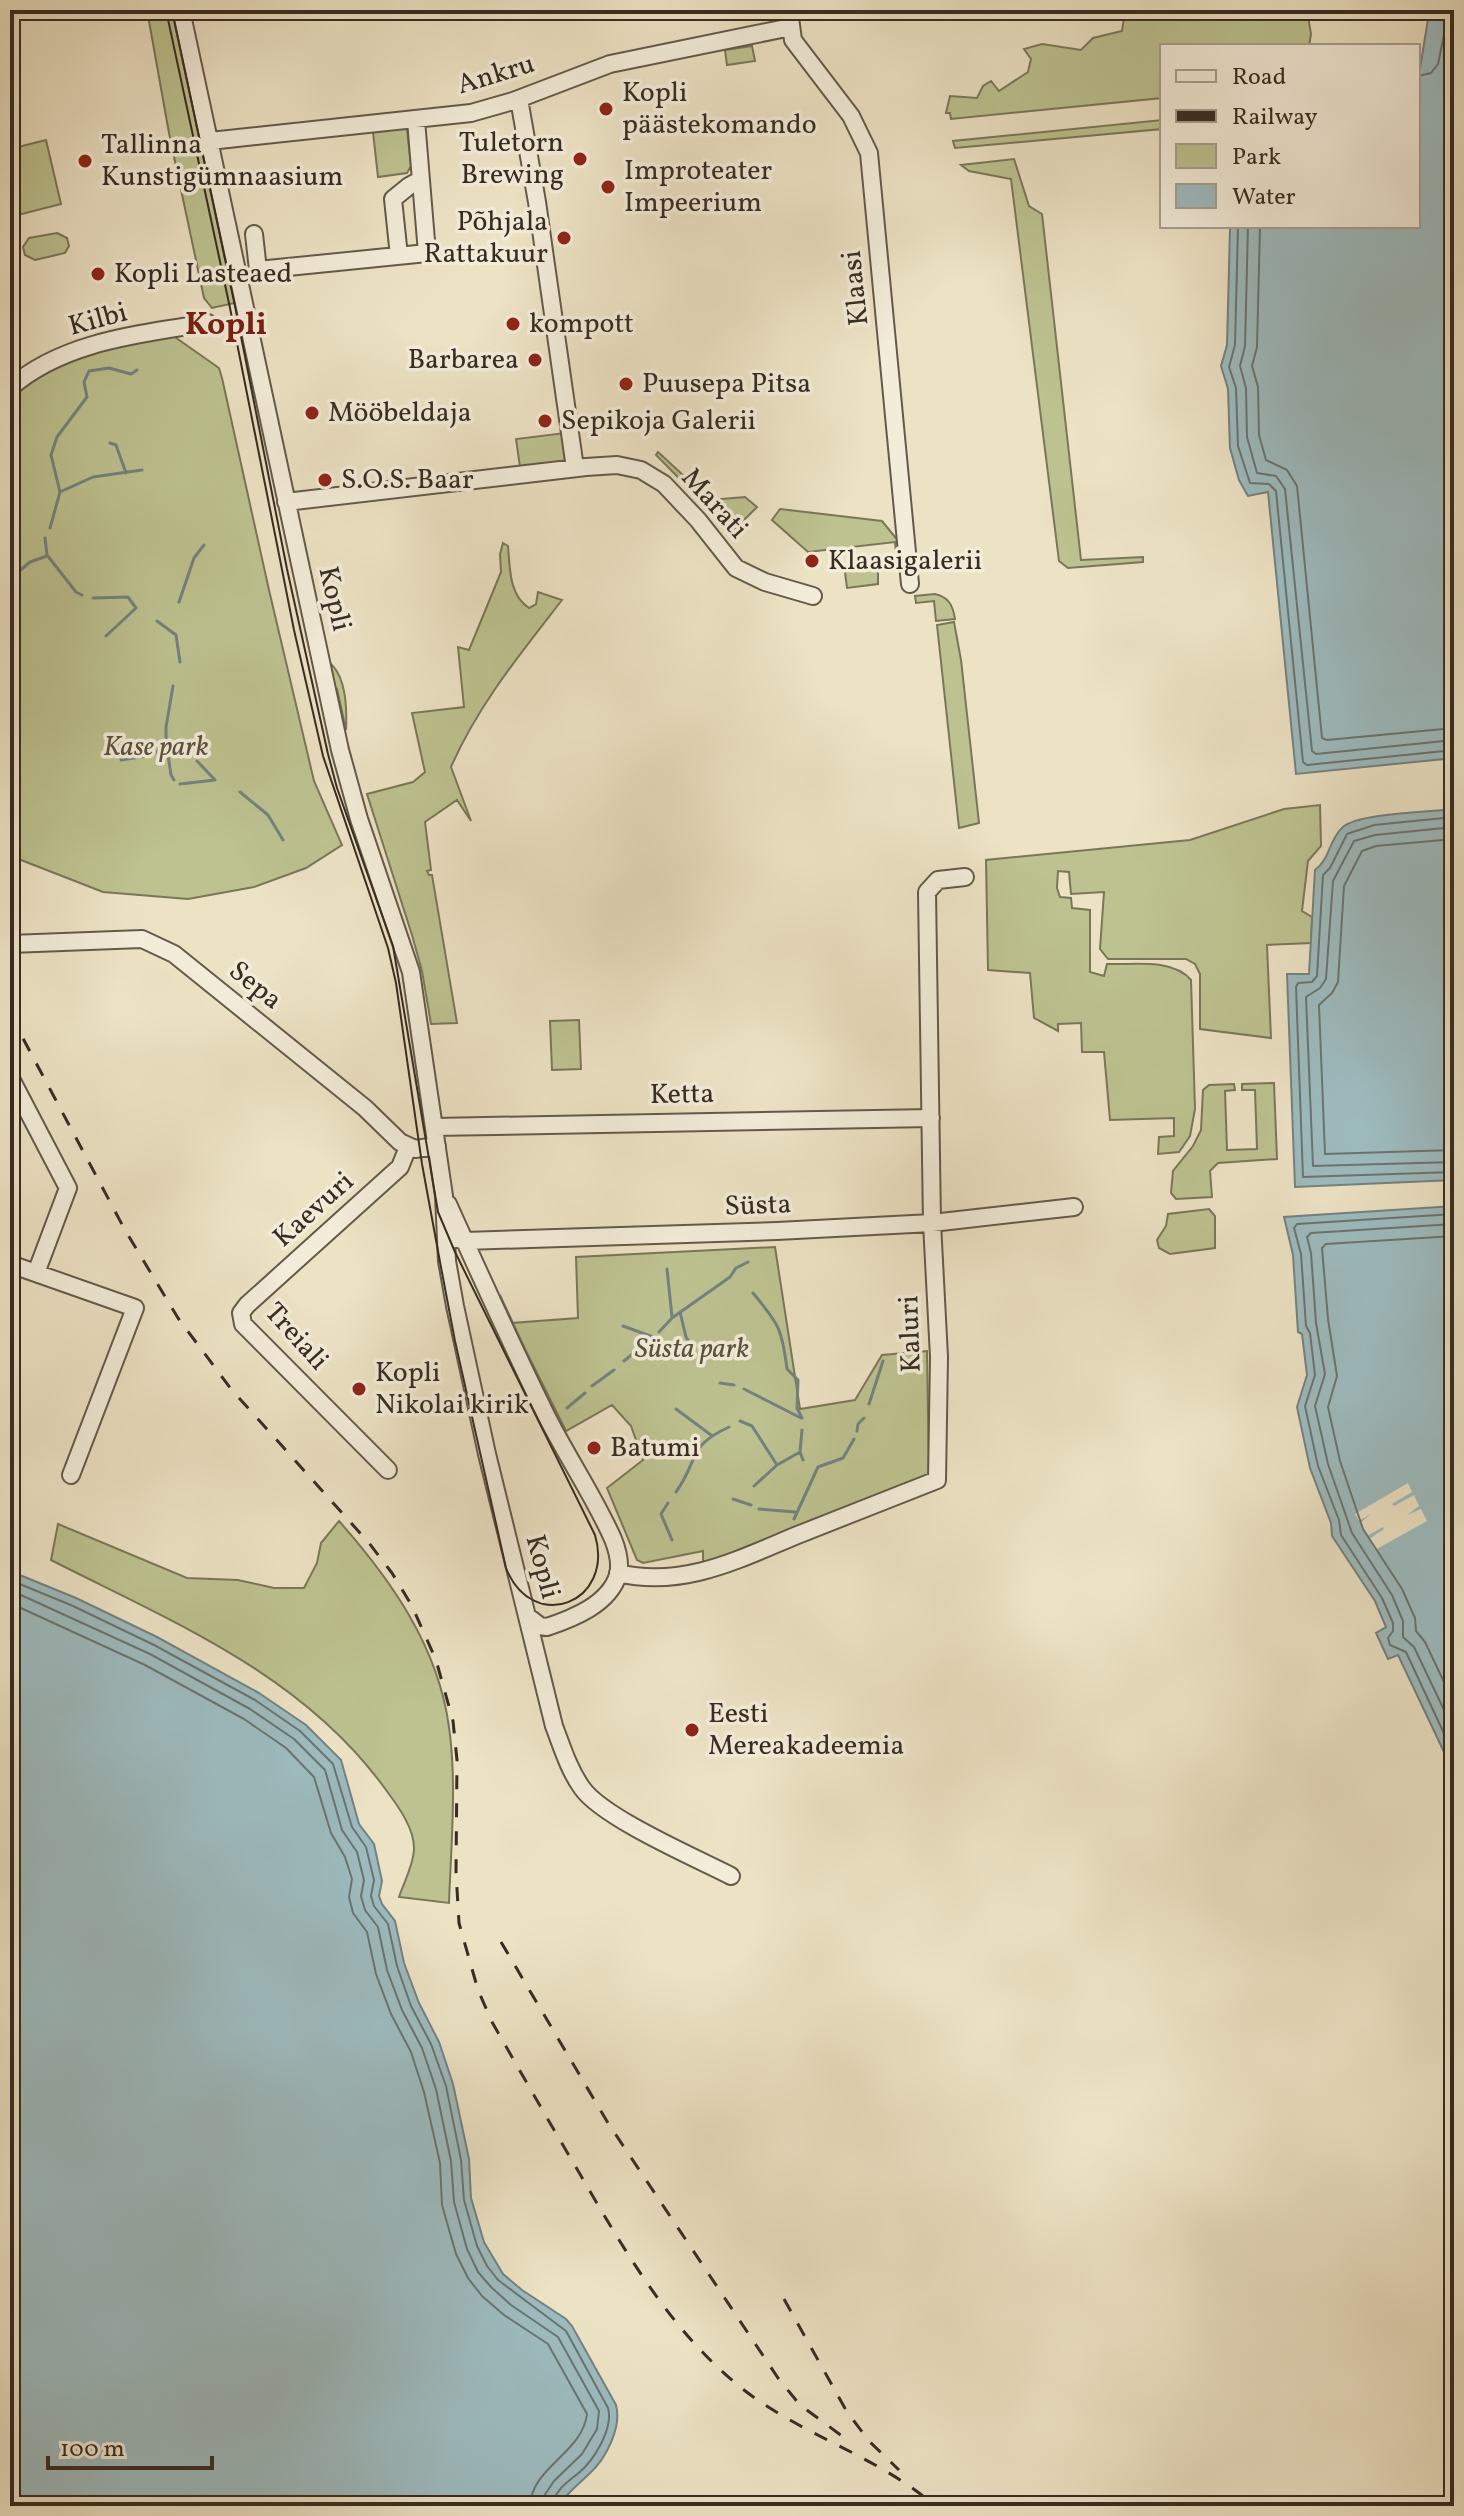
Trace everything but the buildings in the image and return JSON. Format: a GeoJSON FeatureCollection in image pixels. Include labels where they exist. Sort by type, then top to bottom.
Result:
{"type":"FeatureCollection","features":[{"type":"Feature","properties":{"kind":"street","name":"Kopli"},"geometry":{"type":"LineString","coordinates":[[181,10],[340,750],[359,819],[411,972],[444,1196],[447,1261],[463,1345],[527,1616],[540,1626],[547,1627],[598,1603],[607,1595],[618,1573],[619,1558],[594,1498],[548,1418],[444,1196]]}},
{"type":"Feature","properties":{"kind":"street","name":"Ankru"},"geometry":{"type":"LineString","coordinates":[[210,141],[471,113],[519,99],[610,64],[790,18]]}},
{"type":"Feature","properties":{"kind":"street","name":"Klaasi"},"geometry":{"type":"LineString","coordinates":[[790,18],[793,40],[851,116],[869,153],[910,584]]}},
{"type":"Feature","properties":{"kind":"street"},"geometry":{"type":"LineString","coordinates":[[519,99],[575,468]]}},
{"type":"Feature","properties":{"kind":"street"},"geometry":{"type":"LineString","coordinates":[[254,234],[258,270],[427,253],[416,120]]}},
{"type":"Feature","properties":{"kind":"street"},"geometry":{"type":"LineString","coordinates":[[399,256],[393,199],[420,180]]}},
{"type":"Feature","properties":{"kind":"street","name":"Kilbi"},"geometry":{"type":"LineString","coordinates":[[10,388],[45,364],[85,348],[208,323]]}},
{"type":"Feature","properties":{"kind":"street","name":"Marati"},"geometry":{"type":"LineString","coordinates":[[286,502],[617,465],[641,470],[664,484],[736,568],[765,582],[813,596]]}},
{"type":"Feature","properties":{"kind":"street","name":"Kaluri"},"geometry":{"type":"LineString","coordinates":[[618,1573],[637,1578],[663,1579],[718,1568],[937,1480],[939,1357],[932,1223],[927,892],[938,880],[965,877]]}},
{"type":"Feature","properties":{"kind":"street","name":"Sepa"},"geometry":{"type":"LineString","coordinates":[[10,944],[142,939],[174,954],[313,1065],[408,1147]]}},
{"type":"Feature","properties":{"kind":"street"},"geometry":{"type":"LineString","coordinates":[[10,1077],[68,1188],[36,1273]]}},
{"type":"Feature","properties":{"kind":"street","name":"Ketta"},"geometry":{"type":"LineString","coordinates":[[434,1127],[931,1118]]}},
{"type":"Feature","properties":{"kind":"street"},"geometry":{"type":"LineString","coordinates":[[408,1147],[437,1146]]}},
{"type":"Feature","properties":{"kind":"street","name":"Kaevuri"},"geometry":{"type":"LineString","coordinates":[[247,1305],[400,1167],[408,1147]]}},
{"type":"Feature","properties":{"kind":"street","name":"Süsta"},"geometry":{"type":"LineString","coordinates":[[446,1240],[452,1237],[465,1241],[932,1223],[1074,1207]]}},
{"type":"Feature","properties":{"kind":"street"},"geometry":{"type":"LineString","coordinates":[[10,1264],[135,1308],[71,1475]]}},
{"type":"Feature","properties":{"kind":"street","name":"Treiali"},"geometry":{"type":"LineString","coordinates":[[247,1305],[241,1313],[243,1324],[388,1470]]}},
{"type":"Feature","properties":{"kind":"street"},"geometry":{"type":"LineString","coordinates":[[527,1616],[543,1684],[567,1760],[583,1790],[601,1808],[731,1876]]}},
{"type":"Feature","properties":{"kind":"street"},"geometry":{"type":"LineString","coordinates":[[543,1684],[542,1648],[547,1634],[558,1624]]}},
{"type":"Feature","properties":{"kind":"green space"},"geometry":{"type":"Polygon","coordinates":[[[147,10],[174,10],[239,302],[212,308],[204,298],[147,10]]]}},
{"type":"Feature","properties":{"kind":"green space"},"geometry":{"type":"Polygon","coordinates":[[[1097,10],[1307,10],[1311,34],[1309,44],[1160,44],[1160,98],[951,119],[950,113],[946,113],[950,96],[977,98],[983,86],[991,81],[999,91],[1028,72],[1031,59],[1024,49],[1042,44],[1081,50],[1093,38],[1122,31],[1124,18],[1097,10]]]}},
{"type":"Feature","properties":{"kind":"green space"},"geometry":{"type":"Polygon","coordinates":[[[752,46],[755,61],[727,65],[725,50],[752,46]]]}},
{"type":"Feature","properties":{"kind":"green space"},"geometry":{"type":"Polygon","coordinates":[[[1160,120],[1160,129],[955,148],[953,141],[1160,120]]]}},
{"type":"Feature","properties":{"kind":"green space"},"geometry":{"type":"Polygon","coordinates":[[[407,128],[411,166],[407,173],[378,177],[373,132],[407,128]]]}},
{"type":"Feature","properties":{"kind":"green space"},"geometry":{"type":"Polygon","coordinates":[[[46,140],[61,204],[10,217],[10,149],[46,140]]]}},
{"type":"Feature","properties":{"kind":"green space"},"geometry":{"type":"Polygon","coordinates":[[[1014,159],[1029,206],[1042,214],[1081,560],[1143,557],[1143,562],[1068,568],[1059,561],[1011,179],[969,171],[961,165],[1014,159]]]}},
{"type":"Feature","properties":{"kind":"green space"},"geometry":{"type":"Polygon","coordinates":[[[57,233],[67,238],[69,246],[65,253],[35,260],[25,255],[23,247],[29,238],[57,233]]]}},
{"type":"Feature","properties":{"kind":"green space","name":"Kase park"},"geometry":{"type":"Polygon","coordinates":[[[172,335],[219,368],[314,781],[342,845],[306,868],[254,887],[188,899],[103,892],[21,860],[10,852],[10,394],[40,371],[95,349],[172,335]]]}},
{"type":"Feature","properties":{"kind":"green space"},"geometry":{"type":"Polygon","coordinates":[[[565,433],[570,461],[520,467],[516,439],[565,433]]]}},
{"type":"Feature","properties":{"kind":"green space"},"geometry":{"type":"Polygon","coordinates":[[[658,452],[710,500],[745,497],[757,507],[732,532],[656,455],[658,452]]]}},
{"type":"Feature","properties":{"kind":"green space"},"geometry":{"type":"Polygon","coordinates":[[[780,509],[882,521],[900,543],[903,566],[897,566],[895,542],[808,552],[772,520],[780,509]]]}},
{"type":"Feature","properties":{"kind":"green space"},"geometry":{"type":"Polygon","coordinates":[[[503,543],[508,546],[512,581],[522,603],[529,608],[536,604],[538,592],[562,600],[487,701],[451,767],[471,821],[457,800],[425,822],[431,870],[427,871],[432,875],[457,1023],[431,1024],[412,935],[367,794],[413,782],[425,772],[412,713],[464,707],[458,647],[469,650],[501,572],[503,543]]]}},
{"type":"Feature","properties":{"kind":"green space"},"geometry":{"type":"Polygon","coordinates":[[[878,568],[878,584],[847,588],[845,572],[878,568]]]}},
{"type":"Feature","properties":{"kind":"green space"},"geometry":{"type":"Polygon","coordinates":[[[935,594],[950,603],[955,619],[936,621],[934,601],[916,603],[915,596],[935,594]]]}},
{"type":"Feature","properties":{"kind":"green space"},"geometry":{"type":"Polygon","coordinates":[[[954,622],[979,823],[959,828],[937,625],[954,622]]]}},
{"type":"Feature","properties":{"kind":"green space"},"geometry":{"type":"Polygon","coordinates":[[[330,663],[342,685],[346,730],[337,689],[332,686],[330,663]]]}},
{"type":"Feature","properties":{"kind":"green space"},"geometry":{"type":"Polygon","coordinates":[[[1320,805],[1321,846],[1308,861],[1302,911],[1312,917],[1311,943],[1267,945],[1271,1038],[1200,1029],[1200,974],[1195,964],[1186,959],[1108,959],[1100,949],[1104,892],[1071,894],[1069,872],[1058,871],[1060,897],[1071,898],[1072,908],[1090,910],[1090,972],[1104,976],[1107,964],[1152,964],[1174,968],[1191,980],[1195,1109],[1190,1136],[1179,1152],[1158,1154],[1159,1137],[1174,1136],[1174,1118],[1110,1120],[1104,1052],[1082,1052],[1081,1023],[1058,1024],[1058,1031],[1034,1018],[1030,973],[988,970],[986,860],[1190,840],[1284,809],[1320,805]]]}},
{"type":"Feature","properties":{"kind":"green space"},"geometry":{"type":"Polygon","coordinates":[[[579,1020],[581,1069],[552,1070],[550,1021],[579,1020]]]}},
{"type":"Feature","properties":{"kind":"green space"},"geometry":{"type":"Polygon","coordinates":[[[1274,1083],[1277,1159],[1218,1163],[1210,1171],[1212,1197],[1176,1199],[1171,1193],[1173,1171],[1193,1146],[1201,1130],[1203,1090],[1209,1085],[1234,1084],[1235,1090],[1225,1091],[1227,1150],[1257,1149],[1255,1090],[1242,1090],[1242,1084],[1274,1083]]]}},
{"type":"Feature","properties":{"kind":"green space"},"geometry":{"type":"Polygon","coordinates":[[[1209,1209],[1215,1216],[1215,1248],[1170,1254],[1159,1248],[1157,1240],[1166,1226],[1168,1214],[1209,1209]]]}},
{"type":"Feature","properties":{"kind":"green space","name":"Süsta park"},"geometry":{"type":"Polygon","coordinates":[[[775,1247],[800,1409],[855,1400],[882,1355],[927,1351],[929,1475],[703,1564],[703,1551],[643,1563],[637,1560],[607,1488],[643,1460],[631,1426],[612,1405],[566,1431],[512,1323],[578,1318],[576,1257],[775,1247]]]}},
{"type":"Feature","properties":{"kind":"green space"},"geometry":{"type":"Polygon","coordinates":[[[339,1521],[377,1567],[409,1616],[423,1642],[443,1697],[453,1770],[449,1903],[399,1897],[413,1856],[414,1842],[409,1826],[391,1796],[353,1750],[316,1714],[234,1655],[51,1560],[58,1524],[187,1578],[238,1580],[274,1588],[304,1588],[317,1563],[321,1543],[339,1521]]]}},
{"type":"Feature","properties":{"kind":"water"},"geometry":{"type":"Polygon","coordinates":[[[1432,10],[1454,10],[1454,758],[1296,774],[1268,492],[1248,496],[1239,480],[1230,448],[1228,389],[1221,366],[1227,345],[1230,229],[1420,228],[1420,69],[1432,10]]]}},
{"type":"Feature","properties":{"kind":"water"},"geometry":{"type":"Polygon","coordinates":[[[1454,809],[1454,1180],[1295,1187],[1287,974],[1309,974],[1315,870],[1338,833],[1350,823],[1378,816],[1454,809]]]}},
{"type":"Feature","properties":{"kind":"water"},"geometry":{"type":"Polygon","coordinates":[[[1454,1206],[1454,1773],[1398,1655],[1388,1659],[1376,1633],[1386,1627],[1375,1601],[1332,1536],[1331,1523],[1310,1468],[1297,1407],[1307,1375],[1302,1334],[1298,1332],[1293,1255],[1284,1217],[1454,1206]]]}},
{"type":"Feature","properties":{"kind":"water"},"geometry":{"type":"Polygon","coordinates":[[[10,1571],[76,1598],[157,1637],[259,1693],[306,1725],[341,1760],[359,1824],[374,1844],[382,1881],[379,1896],[395,1921],[404,1963],[419,2003],[439,2042],[453,2084],[469,2159],[471,2198],[484,2242],[503,2274],[572,2326],[616,2405],[617,2423],[607,2451],[559,2506],[10,2506],[10,1571]]]}},
{"type":"Feature","properties":{"kind":"pier"},"geometry":{"type":"Polygon","coordinates":[[[1408,1483],[1412,1492],[1392,1504],[1394,1506],[1414,1495],[1419,1506],[1407,1515],[1421,1509],[1427,1521],[1375,1550],[1369,1539],[1383,1527],[1367,1536],[1360,1523],[1371,1514],[1359,1521],[1355,1514],[1408,1483]]]}},
{"type":"Feature","properties":{"kind":"waterway"},"geometry":{"type":"LineString","coordinates":[[50,528],[60,492],[51,455],[57,437],[87,397],[84,382],[89,371],[109,368],[131,374],[137,370]]}},
{"type":"Feature","properties":{"kind":"waterway"},"geometry":{"type":"LineString","coordinates":[[110,443],[116,445],[126,473]]}},
{"type":"Feature","properties":{"kind":"waterway"},"geometry":{"type":"LineString","coordinates":[[62,491],[93,477],[142,470]]}},
{"type":"Feature","properties":{"kind":"waterway"},"geometry":{"type":"LineString","coordinates":[[45,538],[47,555],[76,592],[82,595]]}},
{"type":"Feature","properties":{"kind":"waterway"},"geometry":{"type":"LineString","coordinates":[[179,602],[194,558],[204,545]]}},
{"type":"Feature","properties":{"kind":"waterway"},"geometry":{"type":"LineString","coordinates":[[10,579],[30,562],[47,556]]}},
{"type":"Feature","properties":{"kind":"waterway"},"geometry":{"type":"LineString","coordinates":[[93,598],[128,597],[136,608],[106,636]]}},
{"type":"Feature","properties":{"kind":"waterway"},"geometry":{"type":"LineString","coordinates":[[157,621],[176,635],[180,662]]}},
{"type":"Feature","properties":{"kind":"waterway"},"geometry":{"type":"LineString","coordinates":[[173,686],[166,746],[187,755]]}},
{"type":"Feature","properties":{"kind":"waterway"},"geometry":{"type":"LineString","coordinates":[[121,760],[152,755],[166,746]]}},
{"type":"Feature","properties":{"kind":"waterway"},"geometry":{"type":"LineString","coordinates":[[167,748],[174,780]]}},
{"type":"Feature","properties":{"kind":"waterway"},"geometry":{"type":"LineString","coordinates":[[180,784],[215,780],[197,761]]}},
{"type":"Feature","properties":{"kind":"waterway"},"geometry":{"type":"LineString","coordinates":[[240,792],[268,815],[283,840]]}},
{"type":"Feature","properties":{"kind":"waterway"},"geometry":{"type":"LineString","coordinates":[[659,1332],[672,1318],[748,1262]]}},
{"type":"Feature","properties":{"kind":"waterway"},"geometry":{"type":"LineString","coordinates":[[667,1269],[672,1317]]}},
{"type":"Feature","properties":{"kind":"waterway"},"geometry":{"type":"LineString","coordinates":[[753,1293],[778,1328],[787,1369],[798,1380],[797,1408],[802,1418]]}},
{"type":"Feature","properties":{"kind":"waterway"},"geometry":{"type":"LineString","coordinates":[[500,1296],[555,1416]]}},
{"type":"Feature","properties":{"kind":"waterway"},"geometry":{"type":"LineString","coordinates":[[680,1312],[686,1337],[693,1348]]}},
{"type":"Feature","properties":{"kind":"waterway"},"geometry":{"type":"LineString","coordinates":[[623,1326],[653,1337],[624,1361]]}},
{"type":"Feature","properties":{"kind":"waterway"},"geometry":{"type":"LineString","coordinates":[[869,1404],[883,1361]]}},
{"type":"Feature","properties":{"kind":"waterway"},"geometry":{"type":"LineString","coordinates":[[592,1386],[614,1370]]}},
{"type":"Feature","properties":{"kind":"waterway"},"geometry":{"type":"LineString","coordinates":[[720,1383],[734,1385]]}},
{"type":"Feature","properties":{"kind":"waterway"},"geometry":{"type":"LineString","coordinates":[[744,1389],[801,1418]]}},
{"type":"Feature","properties":{"kind":"waterway"},"geometry":{"type":"LineString","coordinates":[[567,1408],[585,1393]]}},
{"type":"Feature","properties":{"kind":"waterway"},"geometry":{"type":"LineString","coordinates":[[676,1409],[711,1435]]}},
{"type":"Feature","properties":{"kind":"waterway"},"geometry":{"type":"LineString","coordinates":[[857,1431],[858,1424],[864,1418]]}},
{"type":"Feature","properties":{"kind":"waterway"},"geometry":{"type":"LineString","coordinates":[[740,1421],[752,1426],[777,1465]]}},
{"type":"Feature","properties":{"kind":"waterway"},"geometry":{"type":"LineString","coordinates":[[676,1492],[700,1447],[729,1427]]}},
{"type":"Feature","properties":{"kind":"waterway"},"geometry":{"type":"LineString","coordinates":[[802,1430],[800,1452],[803,1460]]}},
{"type":"Feature","properties":{"kind":"waterway"},"geometry":{"type":"LineString","coordinates":[[794,1519],[818,1467],[843,1458],[854,1439]]}},
{"type":"Feature","properties":{"kind":"waterway"},"geometry":{"type":"LineString","coordinates":[[754,1486],[777,1465],[800,1452]]}},
{"type":"Feature","properties":{"kind":"waterway"},"geometry":{"type":"LineString","coordinates":[[733,1499],[751,1505]]}},
{"type":"Feature","properties":{"kind":"waterway"},"geometry":{"type":"LineString","coordinates":[[668,1503],[661,1514],[672,1540]]}},
{"type":"Feature","properties":{"kind":"waterway"},"geometry":{"type":"LineString","coordinates":[[759,1509],[795,1512]]}},
{"type":"Feature","properties":{"kind":"tram line"},"geometry":{"type":"LineString","coordinates":[[166,10],[230,308],[294,630],[323,756],[388,948],[396,983],[422,1164],[440,1262],[506,1568],[518,1589],[534,1601],[551,1605],[568,1602],[583,1593],[593,1578],[598,1559],[595,1535],[438,1212],[393,946],[328,754],[172,10]]}},
{"type":"Feature","properties":{"kind":"railway"},"geometry":{"type":"LineString","coordinates":[[10,1014],[125,1230],[178,1318],[231,1389],[369,1543],[412,1606],[436,1660],[453,1721],[457,1760],[459,1923],[478,1990],[492,2022],[612,2229],[671,2316],[694,2343],[744,2390],[791,2420],[889,2473],[935,2506]]}},
{"type":"Feature","properties":{"kind":"railway"},"geometry":{"type":"LineString","coordinates":[[501,1942],[608,2123],[778,2378],[800,2405],[842,2436]]}},
{"type":"Feature","properties":{"kind":"railway"},"geometry":{"type":"LineString","coordinates":[[784,2299],[847,2412],[870,2442],[899,2470]]}},
{"type":"Feature","properties":{"kind":"railway"},"geometry":{"type":"LineString","coordinates":[[1420,2506],[1454,2490]]}},
{"type":"Feature","properties":{"kind":"place","name":"Kopli päästekomando"},"geometry":{"type":"Point","coordinates":[606,109]}},
{"type":"Feature","properties":{"kind":"place","name":"Tuletorn Brewing"},"geometry":{"type":"Point","coordinates":[580,159]}},
{"type":"Feature","properties":{"kind":"place","name":"Tallinna Kunstigümnaasium"},"geometry":{"type":"Point","coordinates":[85,161]}},
{"type":"Feature","properties":{"kind":"place","name":"Improteater Impeerium"},"geometry":{"type":"Point","coordinates":[608,187]}},
{"type":"Feature","properties":{"kind":"place","name":"Põhjala Rattakuur"},"geometry":{"type":"Point","coordinates":[564,238]}},
{"type":"Feature","properties":{"kind":"place","name":"Kopli Lasteaed"},"geometry":{"type":"Point","coordinates":[98,274]}},
{"type":"Feature","properties":{"kind":"place","name":"kompott"},"geometry":{"type":"Point","coordinates":[513,324]}},
{"type":"Feature","properties":{"kind":"place","name":"Barbarea"},"geometry":{"type":"Point","coordinates":[535,360]}},
{"type":"Feature","properties":{"kind":"place","name":"Puusepa Pitsa"},"geometry":{"type":"Point","coordinates":[626,384]}},
{"type":"Feature","properties":{"kind":"place","name":"Mööbeldaja"},"geometry":{"type":"Point","coordinates":[312,413]}},
{"type":"Feature","properties":{"kind":"place","name":"Sepikoja Galerii"},"geometry":{"type":"Point","coordinates":[545,421]}},
{"type":"Feature","properties":{"kind":"place","name":"S.O.S. Baar"},"geometry":{"type":"Point","coordinates":[325,480]}},
{"type":"Feature","properties":{"kind":"place","name":"Klaasigalerii"},"geometry":{"type":"Point","coordinates":[812,561]}},
{"type":"Feature","properties":{"kind":"place","name":"Kopli Nikolai kirik"},"geometry":{"type":"Point","coordinates":[359,1389]}},
{"type":"Feature","properties":{"kind":"place","name":"Batumi"},"geometry":{"type":"Point","coordinates":[594,1448]}},
{"type":"Feature","properties":{"kind":"place","name":"Eesti Mereakadeemia"},"geometry":{"type":"Point","coordinates":[692,1730]}},
{"type":"Feature","properties":{"kind":"district","name":"Kopli"},"geometry":{"type":"Point","coordinates":[226,326]}}]}
